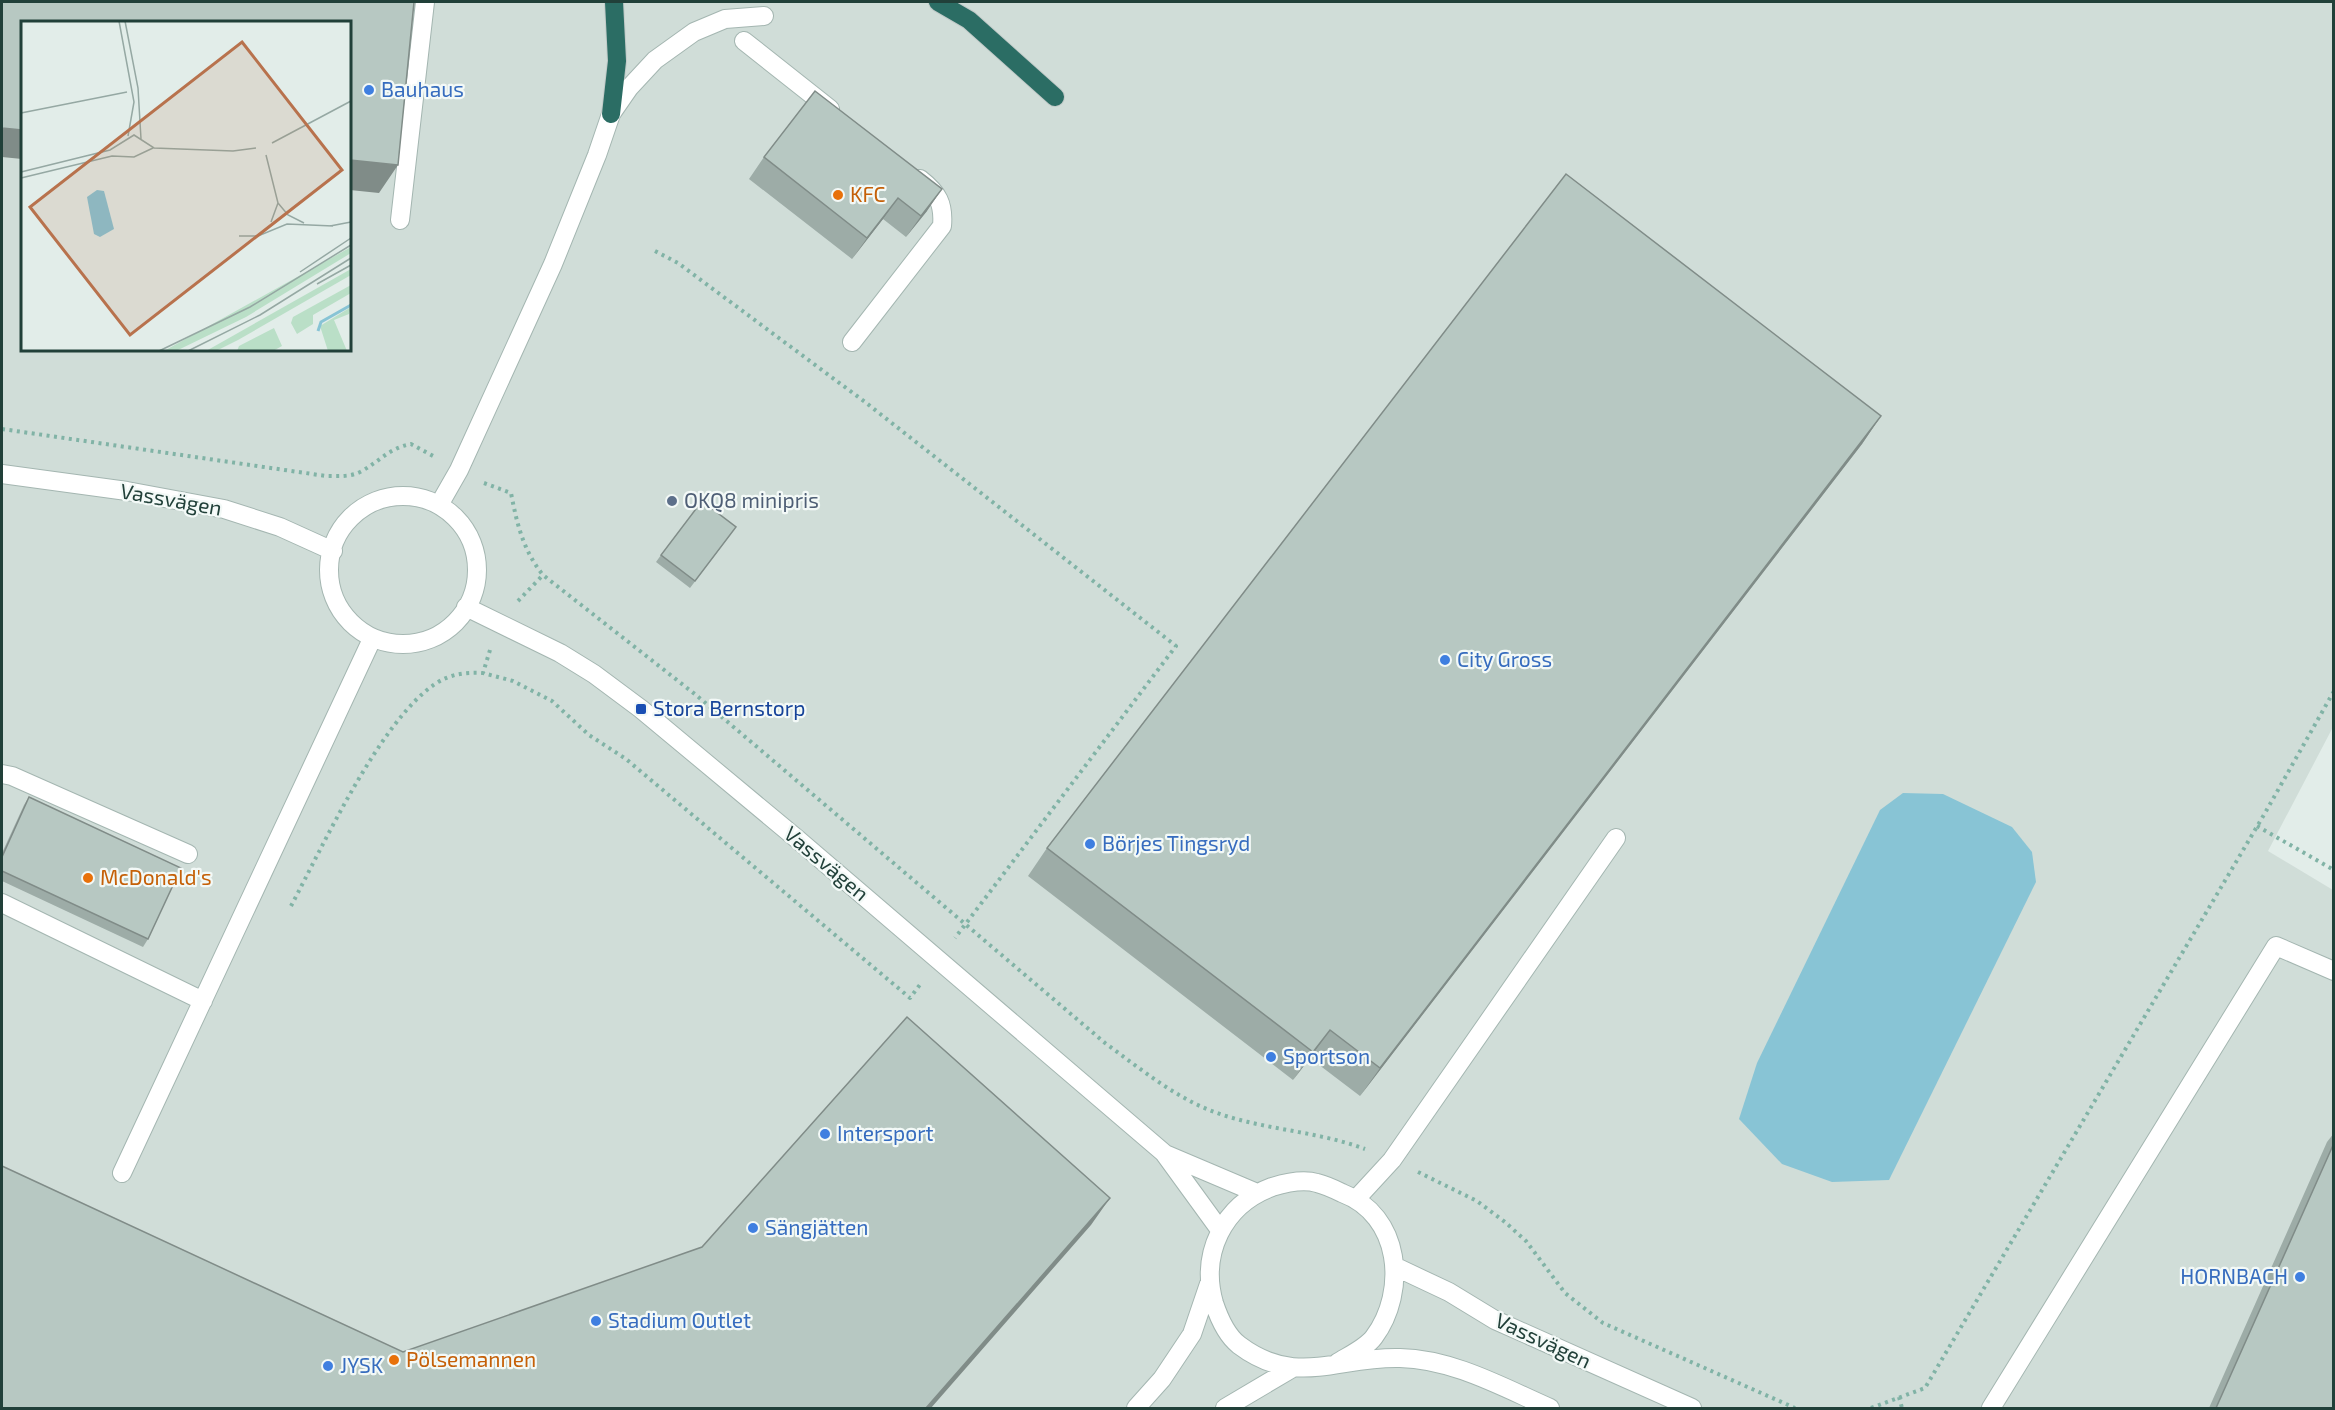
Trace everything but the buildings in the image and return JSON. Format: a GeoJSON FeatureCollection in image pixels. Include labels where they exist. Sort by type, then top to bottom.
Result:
{"type":"FeatureCollection","features":[{"type":"Feature","properties":{"kind":"highway"},"geometry":{"type":"LineString","coordinates":[[610,114],[617,61],[614,2]]}},
{"type":"Feature","properties":{"kind":"highway"},"geometry":{"type":"LineString","coordinates":[[938,2],[969,20],[1055,97]]}},
{"type":"Feature","properties":{"kind":"street"},"geometry":{"type":"LineString","coordinates":[[400,220],[425,2]]}},
{"type":"Feature","properties":{"kind":"street"},"geometry":{"type":"LineString","coordinates":[[439,505],[459,470],[553,264],[597,155],[610,114],[629,88],[655,60],[694,32],[725,19],[764,16]]}},
{"type":"Feature","properties":{"kind":"street"},"geometry":{"type":"LineString","coordinates":[[744,41],[844,119]]}},
{"type":"Feature","properties":{"kind":"street"},"geometry":{"type":"LineString","coordinates":[[852,342],[942,226],[943,208],[934,190],[907,169]]}},
{"type":"Feature","properties":{"kind":"street","name":"Vassvägen"},"geometry":{"type":"LineString","coordinates":[[2,474],[127,491],[224,509],[280,527],[333,551]]}},
{"type":"Feature","properties":{"kind":"street"},"geometry":{"type":"LineString","coordinates":[[399,496],[424,499],[439,505],[467,532],[477,556],[475,592],[456,624],[423,643],[388,644],[372,639],[351,624],[332,595],[329,564],[339,532],[348,519],[369,504],[399,496]]}},
{"type":"Feature","properties":{"kind":"street","name":"Vassvägen"},"geometry":{"type":"LineString","coordinates":[[466,607],[498,621],[594,674],[796,838],[1164,1153],[1220,1230]]}},
{"type":"Feature","properties":{"kind":"street"},"geometry":{"type":"LineString","coordinates":[[122,1173],[372,639]]}},
{"type":"Feature","properties":{"kind":"street"},"geometry":{"type":"LineString","coordinates":[[2,774],[12,776],[188,854]]}},
{"type":"Feature","properties":{"kind":"street"},"geometry":{"type":"LineString","coordinates":[[1357,1198],[1392,1160],[1616,838]]}},
{"type":"Feature","properties":{"kind":"street"},"geometry":{"type":"LineString","coordinates":[[2,903],[203,1001]]}},
{"type":"Feature","properties":{"kind":"street"},"geometry":{"type":"LineString","coordinates":[[1991,1408],[2276,946],[2334,971]]}},
{"type":"Feature","properties":{"kind":"street","name":"Vassvägen"},"geometry":{"type":"LineString","coordinates":[[1164,1153],[1257,1193]]}},
{"type":"Feature","properties":{"kind":"street"},"geometry":{"type":"LineString","coordinates":[[1337,1364],[1372,1339],[1391,1308],[1396,1267],[1384,1228],[1357,1198],[1315,1182],[1284,1183],[1257,1193],[1235,1209],[1220,1230],[1209,1264],[1209,1284],[1219,1320],[1237,1344],[1268,1363],[1291,1369],[1401,1358],[1437,1363],[1480,1377],[1550,1408]]}},
{"type":"Feature","properties":{"kind":"street","name":"Vassvägen"},"geometry":{"type":"LineString","coordinates":[[1396,1267],[1449,1292],[1495,1320],[1692,1408]]}},
{"type":"Feature","properties":{"kind":"street"},"geometry":{"type":"LineString","coordinates":[[1136,1408],[1162,1379],[1192,1334],[1209,1284]]}},
{"type":"Feature","properties":{"kind":"street"},"geometry":{"type":"LineString","coordinates":[[1226,1408],[1291,1369]]}},
{"type":"Feature","properties":{"kind":"path"},"geometry":{"type":"LineString","coordinates":[[655,251],[678,263],[865,402],[1176,646],[966,924]]}},
{"type":"Feature","properties":{"kind":"path"},"geometry":{"type":"LineString","coordinates":[[2,429],[326,476],[346,476],[360,472],[390,450],[411,444],[498,490],[511,492],[521,539],[530,559],[543,575],[696,695],[1105,1043],[1162,1085],[1193,1104],[1271,1128],[1332,1139],[1392,1160],[1452,1187],[1505,1222],[1526,1241],[1565,1293],[1603,1323],[1795,1408]]}},
{"type":"Feature","properties":{"kind":"path"},"geometry":{"type":"LineString","coordinates":[[483,673],[498,621],[543,575]]}},
{"type":"Feature","properties":{"kind":"path"},"geometry":{"type":"LineString","coordinates":[[291,906],[363,774],[397,723],[436,684],[464,672],[483,673],[513,681],[552,701],[589,735],[626,759],[910,998]]}},
{"type":"Feature","properties":{"kind":"path"},"geometry":{"type":"LineString","coordinates":[[1871,1408],[1925,1388],[2334,692]]}},
{"type":"Feature","properties":{"kind":"path"},"geometry":{"type":"LineString","coordinates":[[2257,826],[2334,870]]}},
{"type":"Feature","properties":{"kind":"path"},"geometry":{"type":"LineString","coordinates":[[1899,1397],[1902,1408]]}},
{"type":"Feature","properties":{"kind":"shaded area","name":"Stora Bernstorp"},"geometry":{"type":"Polygon","coordinates":[[[2,2],[2333,2],[2333,727],[2268,851],[2333,890],[2333,1408],[2,1408],[2,2]]]}},
{"type":"Feature","properties":{"kind":"water"},"geometry":{"type":"Polygon","coordinates":[[[1903,793],[1943,794],[2012,827],[2032,852],[2036,882],[1889,1180],[1832,1182],[1782,1164],[1739,1119],[1757,1063],[1880,810],[1903,793]]]}},
{"type":"Feature","properties":{"kind":"place","name":"Bauhaus"},"geometry":{"type":"Point","coordinates":[369,90]}},
{"type":"Feature","properties":{"kind":"place","name":"KFC"},"geometry":{"type":"Point","coordinates":[838,195]}},
{"type":"Feature","properties":{"kind":"place","name":"OKQ8 minipris"},"geometry":{"type":"Point","coordinates":[672,501]}},
{"type":"Feature","properties":{"kind":"place","name":"City Gross"},"geometry":{"type":"Point","coordinates":[1445,660]}},
{"type":"Feature","properties":{"kind":"place","name":"Stora Bernstorp"},"geometry":{"type":"Point","coordinates":[641,709]}},
{"type":"Feature","properties":{"kind":"place","name":"Börjes Tingsryd"},"geometry":{"type":"Point","coordinates":[1090,844]}},
{"type":"Feature","properties":{"kind":"place","name":"McDonald's"},"geometry":{"type":"Point","coordinates":[88,878]}},
{"type":"Feature","properties":{"kind":"place","name":"Sportson"},"geometry":{"type":"Point","coordinates":[1271,1057]}},
{"type":"Feature","properties":{"kind":"place","name":"Intersport"},"geometry":{"type":"Point","coordinates":[825,1134]}},
{"type":"Feature","properties":{"kind":"place","name":"Sängjätten"},"geometry":{"type":"Point","coordinates":[753,1228]}},
{"type":"Feature","properties":{"kind":"place","name":"HORNBACH"},"geometry":{"type":"Point","coordinates":[2300,1277]}},
{"type":"Feature","properties":{"kind":"place","name":"Stadium Outlet"},"geometry":{"type":"Point","coordinates":[596,1321]}},
{"type":"Feature","properties":{"kind":"place","name":"Pölsemannen"},"geometry":{"type":"Point","coordinates":[394,1360]}},
{"type":"Feature","properties":{"kind":"place","name":"JYSK"},"geometry":{"type":"Point","coordinates":[328,1366]}}]}
